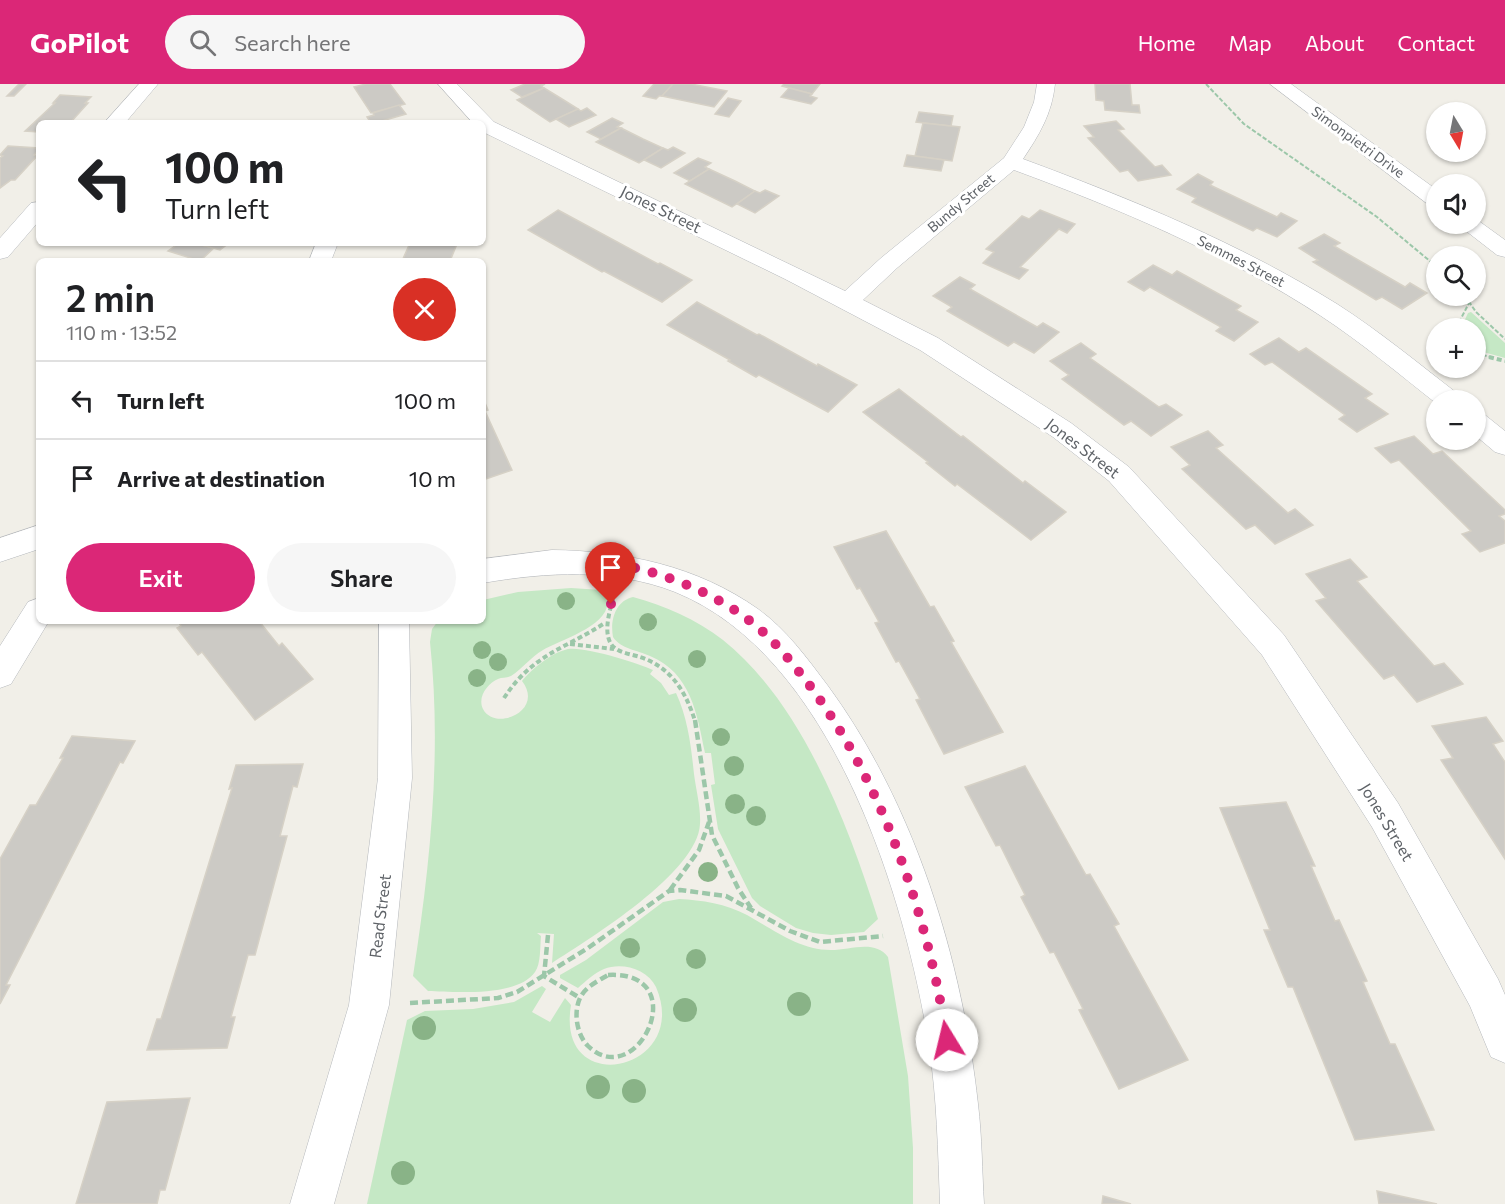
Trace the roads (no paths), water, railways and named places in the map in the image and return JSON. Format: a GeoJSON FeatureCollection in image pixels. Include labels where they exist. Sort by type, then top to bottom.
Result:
{"type":"FeatureCollection","features":[{"type":"Feature","properties":{"kind":"street"},"geometry":{"type":"LineString","coordinates":[[117,120],[149,84]]}},
{"type":"Feature","properties":{"kind":"street","name":"Jones Street"},"geometry":{"type":"LineString","coordinates":[[447,84],[479,120]]}},
{"type":"Feature","properties":{"kind":"street","name":"Bundy Street"},"geometry":{"type":"LineString","coordinates":[[846,303],[889,263],[1011,162],[1034,128],[1044,102],[1046,84]]}},
{"type":"Feature","properties":{"kind":"street","name":"Simonpietri Drive"},"geometry":{"type":"LineString","coordinates":[[1279,84],[1426,192]]}},
{"type":"Feature","properties":{"kind":"street","name":"Jones Street"},"geometry":{"type":"LineString","coordinates":[[486,127],[793,274],[929,344],[1062,430],[1119,474],[1273,645],[1385,815],[1484,993],[1505,1043]]}},
{"type":"Feature","properties":{"kind":"street","name":"Semmes Street"},"geometry":{"type":"LineString","coordinates":[[1011,162],[1106,197],[1219,247],[1311,298],[1396,358],[1436,390]]}},
{"type":"Feature","properties":{"kind":"street"},"geometry":{"type":"LineString","coordinates":[[0,252],[36,211]]}},
{"type":"Feature","properties":{"kind":"street"},"geometry":{"type":"LineString","coordinates":[[1482,234],[1505,250]]}},
{"type":"Feature","properties":{"kind":"street"},"geometry":{"type":"LineString","coordinates":[[1486,430],[1505,445]]}},
{"type":"Feature","properties":{"kind":"street"},"geometry":{"type":"LineString","coordinates":[[0,550],[36,538]]}},
{"type":"Feature","properties":{"kind":"street"},"geometry":{"type":"LineString","coordinates":[[486,571],[552,561],[591,561],[622,565],[674,579],[712,597],[747,618],[776,644],[813,690],[848,745],[895,842],[922,929],[940,998],[957,1103],[962,1204]]}},
{"type":"Feature","properties":{"kind":"street"},"geometry":{"type":"LineString","coordinates":[[0,674],[36,616]]}},
{"type":"Feature","properties":{"kind":"street","name":"Read Street"},"geometry":{"type":"LineString","coordinates":[[312,1204],[369,1005],[395,778],[394,624]]}}]}
